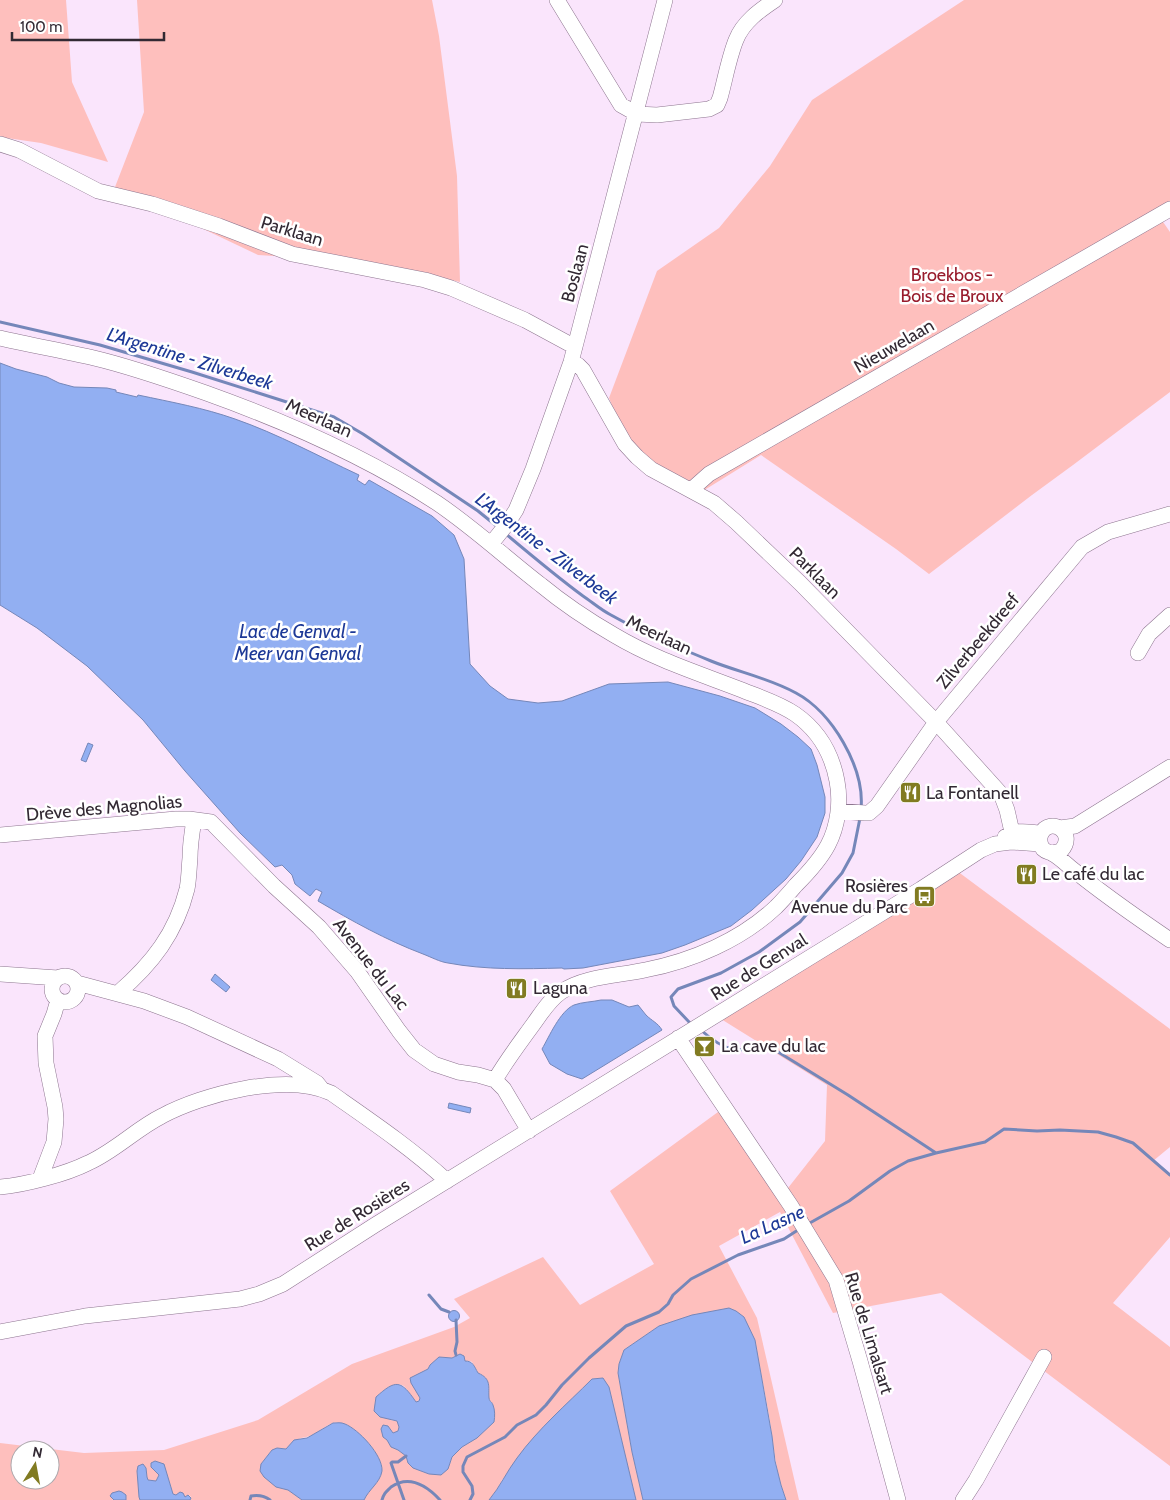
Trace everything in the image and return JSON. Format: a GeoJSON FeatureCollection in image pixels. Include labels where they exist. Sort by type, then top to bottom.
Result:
{"type":"FeatureCollection","features":[{"type":"Feature","properties":{"kind":"street"},"geometry":{"type":"LineString","coordinates":[[557,0],[621,105],[637,114],[656,115],[709,109],[717,105],[736,39],[746,24],[761,9],[775,0]]}},
{"type":"Feature","properties":{"kind":"street","name":"Boslaan"},"geometry":{"type":"LineString","coordinates":[[499,534],[516,510],[572,362],[665,0]]}},
{"type":"Feature","properties":{"kind":"street","name":"Parklaan"},"geometry":{"type":"LineString","coordinates":[[0,144],[19,150],[98,191],[152,204],[292,254],[425,280],[451,288],[525,320],[575,347]]}},
{"type":"Feature","properties":{"kind":"street","name":"Nieuwelaan"},"geometry":{"type":"LineString","coordinates":[[690,490],[709,474],[1170,209]]}},
{"type":"Feature","properties":{"kind":"street","name":"Meerlaan"},"geometry":{"type":"LineString","coordinates":[[0,338],[96,358],[169,380],[255,410],[329,442],[383,470],[438,504],[499,534],[551,593],[581,615],[619,638],[666,662],[776,704],[795,714],[825,746],[833,764],[839,795],[852,812],[833,832],[827,846],[810,870],[775,908],[750,928],[716,947],[687,959],[648,970],[597,979],[563,991],[549,1002],[495,1080]]}},
{"type":"Feature","properties":{"kind":"street","name":"Parklaan"},"geometry":{"type":"LineString","coordinates":[[572,362],[583,370],[625,444],[638,458],[651,469],[714,503],[736,522],[800,583],[936,722],[1001,794],[1008,810],[1012,832]]}},
{"type":"Feature","properties":{"kind":"street","name":"Zilverbeekdreef"},"geometry":{"type":"LineString","coordinates":[[852,812],[869,813],[877,806],[936,722],[1082,547],[1108,532],[1170,514]]}},
{"type":"Feature","properties":{"kind":"street"},"geometry":{"type":"LineString","coordinates":[[1138,653],[1149,634],[1170,615]]}},
{"type":"Feature","properties":{"kind":"street"},"geometry":{"type":"LineString","coordinates":[[1012,832],[1024,831],[1057,838],[1170,767]]}},
{"type":"Feature","properties":{"kind":"street","name":"Drève des Magnolias"},"geometry":{"type":"LineString","coordinates":[[0,835],[176,819],[212,822]]}},
{"type":"Feature","properties":{"kind":"street"},"geometry":{"type":"LineString","coordinates":[[118,993],[148,966],[174,926],[187,888],[194,820]]}},
{"type":"Feature","properties":{"kind":"street","name":"Avenue du Lac"},"geometry":{"type":"LineString","coordinates":[[212,822],[274,886],[319,927],[358,971],[414,1050],[434,1064],[458,1072],[495,1080]]}},
{"type":"Feature","properties":{"kind":"street","name":"Rue de Genval"},"geometry":{"type":"LineString","coordinates":[[697,1027],[929,884],[980,850],[995,844],[1012,832]]}},
{"type":"Feature","properties":{"kind":"street"},"geometry":{"type":"LineString","coordinates":[[1057,838],[1080,875],[1111,900],[1170,940]]}},
{"type":"Feature","properties":{"kind":"street","name":"Rue de Genval"},"geometry":{"type":"LineString","coordinates":[[995,844],[1057,838]]}},
{"type":"Feature","properties":{"kind":"street"},"geometry":{"type":"LineString","coordinates":[[0,974],[27,975],[63,994],[94,988],[144,1001],[187,1017],[278,1059],[317,1083],[322,1089]]}},
{"type":"Feature","properties":{"kind":"street"},"geometry":{"type":"LineString","coordinates":[[40,1179],[54,1142],[56,1119],[46,1063],[45,1036],[63,994]]}},
{"type":"Feature","properties":{"kind":"street","name":"Rue de Rosières"},"geometry":{"type":"LineString","coordinates":[[0,1332],[85,1316],[230,1300],[259,1294],[283,1284],[697,1027]]}},
{"type":"Feature","properties":{"kind":"street","name":"Rue de Limalsart"},"geometry":{"type":"LineString","coordinates":[[678,1038],[809,1233],[839,1286],[898,1500]]}},
{"type":"Feature","properties":{"kind":"street"},"geometry":{"type":"LineString","coordinates":[[495,1080],[504,1088],[529,1131]]}},
{"type":"Feature","properties":{"kind":"street"},"geometry":{"type":"LineString","coordinates":[[0,1187],[40,1179],[89,1163],[121,1144],[161,1116],[216,1094],[274,1085],[298,1085],[322,1089],[331,1093],[397,1140],[447,1181]]}},
{"type":"Feature","properties":{"kind":"street"},"geometry":{"type":"LineString","coordinates":[[963,1500],[1044,1357]]}},
{"type":"Feature","properties":{"kind":"green space"},"geometry":{"type":"Polygon","coordinates":[[[0,0],[66,0],[72,82],[108,162],[41,143],[0,137],[0,0]]]}},
{"type":"Feature","properties":{"kind":"green space"},"geometry":{"type":"Polygon","coordinates":[[[137,0],[432,0],[439,36],[457,176],[460,282],[370,262],[258,255],[115,187],[144,112],[137,0]]]}},
{"type":"Feature","properties":{"kind":"green space","name":"Broekbos - Bois de Broux"},"geometry":{"type":"Polygon","coordinates":[[[964,0],[1170,0],[1170,213],[1161,219],[1170,232],[1170,392],[929,574],[761,455],[690,499],[626,440],[609,398],[657,271],[719,228],[770,166],[812,100],[964,0]]]}},
{"type":"Feature","properties":{"kind":"green space"},"geometry":{"type":"Polygon","coordinates":[[[949,865],[1170,1029],[1170,1147],[1153,1161],[1170,1176],[1170,1237],[1113,1303],[1170,1347],[1170,1466],[941,1293],[833,1313],[780,1212],[719,1246],[757,1318],[799,1500],[786,1500],[781,1484],[755,1340],[659,1326],[624,1350],[618,1373],[632,1452],[643,1500],[636,1500],[603,1378],[592,1379],[502,1480],[498,1489],[489,1500],[364,1500],[381,1475],[381,1464],[371,1447],[356,1432],[348,1426],[333,1423],[312,1435],[299,1439],[286,1449],[272,1450],[261,1464],[282,1489],[288,1489],[302,1500],[190,1500],[191,1497],[189,1495],[185,1497],[173,1494],[167,1476],[151,1466],[159,1475],[156,1481],[148,1480],[146,1468],[137,1471],[140,1500],[126,1500],[119,1491],[112,1493],[112,1499],[114,1500],[0,1500],[0,1443],[10,1444],[10,1490],[60,1490],[60,1450],[84,1453],[164,1450],[258,1420],[352,1364],[454,1327],[470,1318],[454,1299],[543,1257],[580,1305],[654,1264],[610,1191],[718,1112],[788,1188],[825,1141],[827,1085],[721,1019],[949,865]],[[457,1355],[452,1358],[443,1357],[420,1374],[417,1392],[420,1399],[416,1402],[404,1386],[399,1384],[381,1392],[390,1420],[397,1421],[399,1427],[398,1431],[393,1433],[389,1430],[387,1440],[391,1447],[406,1456],[408,1463],[413,1468],[429,1474],[448,1469],[452,1457],[462,1446],[470,1442],[494,1422],[494,1409],[489,1400],[487,1381],[478,1373],[472,1362],[465,1361],[457,1355]]]}},
{"type":"Feature","properties":{"kind":"water","name":"Lac de Genval - Meer van Genval"},"geometry":{"type":"Polygon","coordinates":[[[0,363],[74,387],[107,388],[137,397],[138,395],[199,408],[235,419],[282,438],[359,475],[357,480],[365,485],[369,480],[432,516],[454,535],[464,559],[470,664],[490,686],[508,699],[538,703],[562,701],[609,684],[668,682],[755,708],[781,724],[811,749],[825,797],[825,813],[817,837],[786,879],[731,926],[662,953],[583,968],[476,967],[439,961],[382,936],[318,901],[322,892],[316,889],[310,896],[295,884],[292,875],[282,865],[275,867],[240,833],[143,720],[87,666],[37,628],[0,605],[0,363]]]}},
{"type":"Feature","properties":{"kind":"water"},"geometry":{"type":"Polygon","coordinates":[[[88,743],[93,745],[86,762],[81,760],[88,743]]]}},
{"type":"Feature","properties":{"kind":"water"},"geometry":{"type":"Polygon","coordinates":[[[215,974],[230,987],[226,992],[211,980],[215,974]]]}},
{"type":"Feature","properties":{"kind":"water"},"geometry":{"type":"Polygon","coordinates":[[[612,1000],[629,1007],[638,1005],[662,1030],[582,1079],[567,1074],[550,1064],[542,1049],[564,1013],[574,1005],[612,1000]]]}},
{"type":"Feature","properties":{"kind":"water"},"geometry":{"type":"Polygon","coordinates":[[[449,1103],[471,1108],[470,1113],[448,1108],[449,1103]]]}},
{"type":"Feature","properties":{"kind":"water"},"geometry":{"type":"Polygon","coordinates":[[[729,1308],[744,1317],[755,1340],[775,1461],[786,1500],[643,1500],[632,1452],[618,1373],[624,1350],[659,1326],[692,1315],[729,1308]]]}},
{"type":"Feature","properties":{"kind":"water"},"geometry":{"type":"Polygon","coordinates":[[[454,1310],[460,1316],[454,1322],[448,1316],[454,1310]]]}},
{"type":"Feature","properties":{"kind":"water"},"geometry":{"type":"Polygon","coordinates":[[[460,1354],[464,1356],[465,1361],[472,1363],[478,1373],[487,1381],[489,1398],[494,1409],[494,1422],[452,1457],[448,1469],[441,1475],[429,1474],[413,1468],[408,1463],[406,1456],[391,1447],[383,1437],[381,1429],[383,1425],[388,1426],[393,1433],[398,1431],[399,1427],[397,1421],[380,1417],[374,1411],[376,1397],[389,1387],[398,1385],[406,1389],[416,1402],[419,1401],[420,1398],[410,1378],[428,1369],[439,1357],[452,1358],[460,1354]]]}},
{"type":"Feature","properties":{"kind":"water"},"geometry":{"type":"Polygon","coordinates":[[[603,1378],[609,1387],[636,1500],[489,1500],[525,1447],[543,1427],[592,1379],[603,1378]]]}},
{"type":"Feature","properties":{"kind":"water"},"geometry":{"type":"Polygon","coordinates":[[[333,1423],[344,1423],[363,1437],[374,1450],[381,1465],[381,1475],[364,1500],[302,1500],[288,1490],[276,1487],[264,1477],[260,1471],[261,1464],[272,1450],[277,1448],[286,1449],[294,1440],[307,1438],[333,1423]]]}},
{"type":"Feature","properties":{"kind":"water"},"geometry":{"type":"Polygon","coordinates":[[[155,1461],[164,1464],[173,1494],[183,1493],[185,1497],[188,1495],[191,1498],[190,1500],[140,1500],[138,1466],[143,1464],[146,1468],[148,1480],[156,1481],[159,1475],[151,1467],[151,1463],[155,1461]]]}},
{"type":"Feature","properties":{"kind":"water"},"geometry":{"type":"Polygon","coordinates":[[[119,1491],[126,1495],[126,1500],[114,1500],[110,1496],[112,1493],[119,1491]]]}},
{"type":"Feature","properties":{"kind":"waterway","name":"L'Argentine - Zilverbeek"},"geometry":{"type":"LineString","coordinates":[[0,322],[100,345],[334,417],[363,434],[478,511],[499,528]]}},
{"type":"Feature","properties":{"kind":"waterway","name":"L'Argentine - Zilverbeek"},"geometry":{"type":"LineString","coordinates":[[506,534],[563,581],[607,613],[623,622],[721,665],[786,688],[809,702],[822,713],[833,727],[852,759],[858,776],[861,809]]}},
{"type":"Feature","properties":{"kind":"waterway","name":"L'Argentine - Zilverbeek"},"geometry":{"type":"LineString","coordinates":[[690,1023],[674,1006],[671,997],[678,989],[721,973],[759,952],[800,922],[842,873],[853,853],[860,818]]}},
{"type":"Feature","properties":{"kind":"waterway","name":"L'Argentine - Zilverbeek"},"geometry":{"type":"LineString","coordinates":[[702,1031],[718,1043],[733,1049],[750,1050],[770,1047],[848,1095],[936,1153]]}},
{"type":"Feature","properties":{"kind":"waterway","name":"La Lasne"},"geometry":{"type":"LineString","coordinates":[[808,1224],[849,1201],[890,1171],[908,1161],[985,1142],[1004,1129],[1098,1132],[1133,1143],[1170,1175]]}},
{"type":"Feature","properties":{"kind":"waterway","name":"La Lasne"},"geometry":{"type":"LineString","coordinates":[[470,1500],[473,1494],[472,1486],[463,1472],[463,1466],[467,1457],[505,1437],[517,1425],[536,1415],[589,1358],[626,1326],[659,1312],[668,1304],[673,1295],[691,1279],[738,1255],[784,1239],[801,1228]]}},
{"type":"Feature","properties":{"kind":"waterway"},"geometry":{"type":"LineString","coordinates":[[429,1295],[441,1309],[449,1312]]}},
{"type":"Feature","properties":{"kind":"waterway"},"geometry":{"type":"LineString","coordinates":[[456,1320],[456,1355]]}},
{"type":"Feature","properties":{"kind":"waterway"},"geometry":{"type":"LineString","coordinates":[[404,1500],[391,1463],[398,1462],[406,1456]]}},
{"type":"Feature","properties":{"kind":"waterway","name":"La Lasne"},"geometry":{"type":"LineString","coordinates":[[382,1500],[384,1494],[391,1487],[405,1482],[418,1483],[424,1486],[440,1500]]}},
{"type":"Feature","properties":{"kind":"waterway"},"geometry":{"type":"LineString","coordinates":[[250,1500],[251,1496],[264,1497],[270,1500]]}},
{"type":"Feature","properties":{"kind":"place","name":"La Fontanell"},"geometry":{"type":"Point","coordinates":[910,793]}},
{"type":"Feature","properties":{"kind":"place","name":"Le café du lac"},"geometry":{"type":"Point","coordinates":[1026,874]}},
{"type":"Feature","properties":{"kind":"place","name":"Rosières Avenue du Parc"},"geometry":{"type":"Point","coordinates":[924,896]}},
{"type":"Feature","properties":{"kind":"place","name":"Laguna"},"geometry":{"type":"Point","coordinates":[517,988]}},
{"type":"Feature","properties":{"kind":"place","name":"La cave du lac"},"geometry":{"type":"Point","coordinates":[705,1046]}}]}
